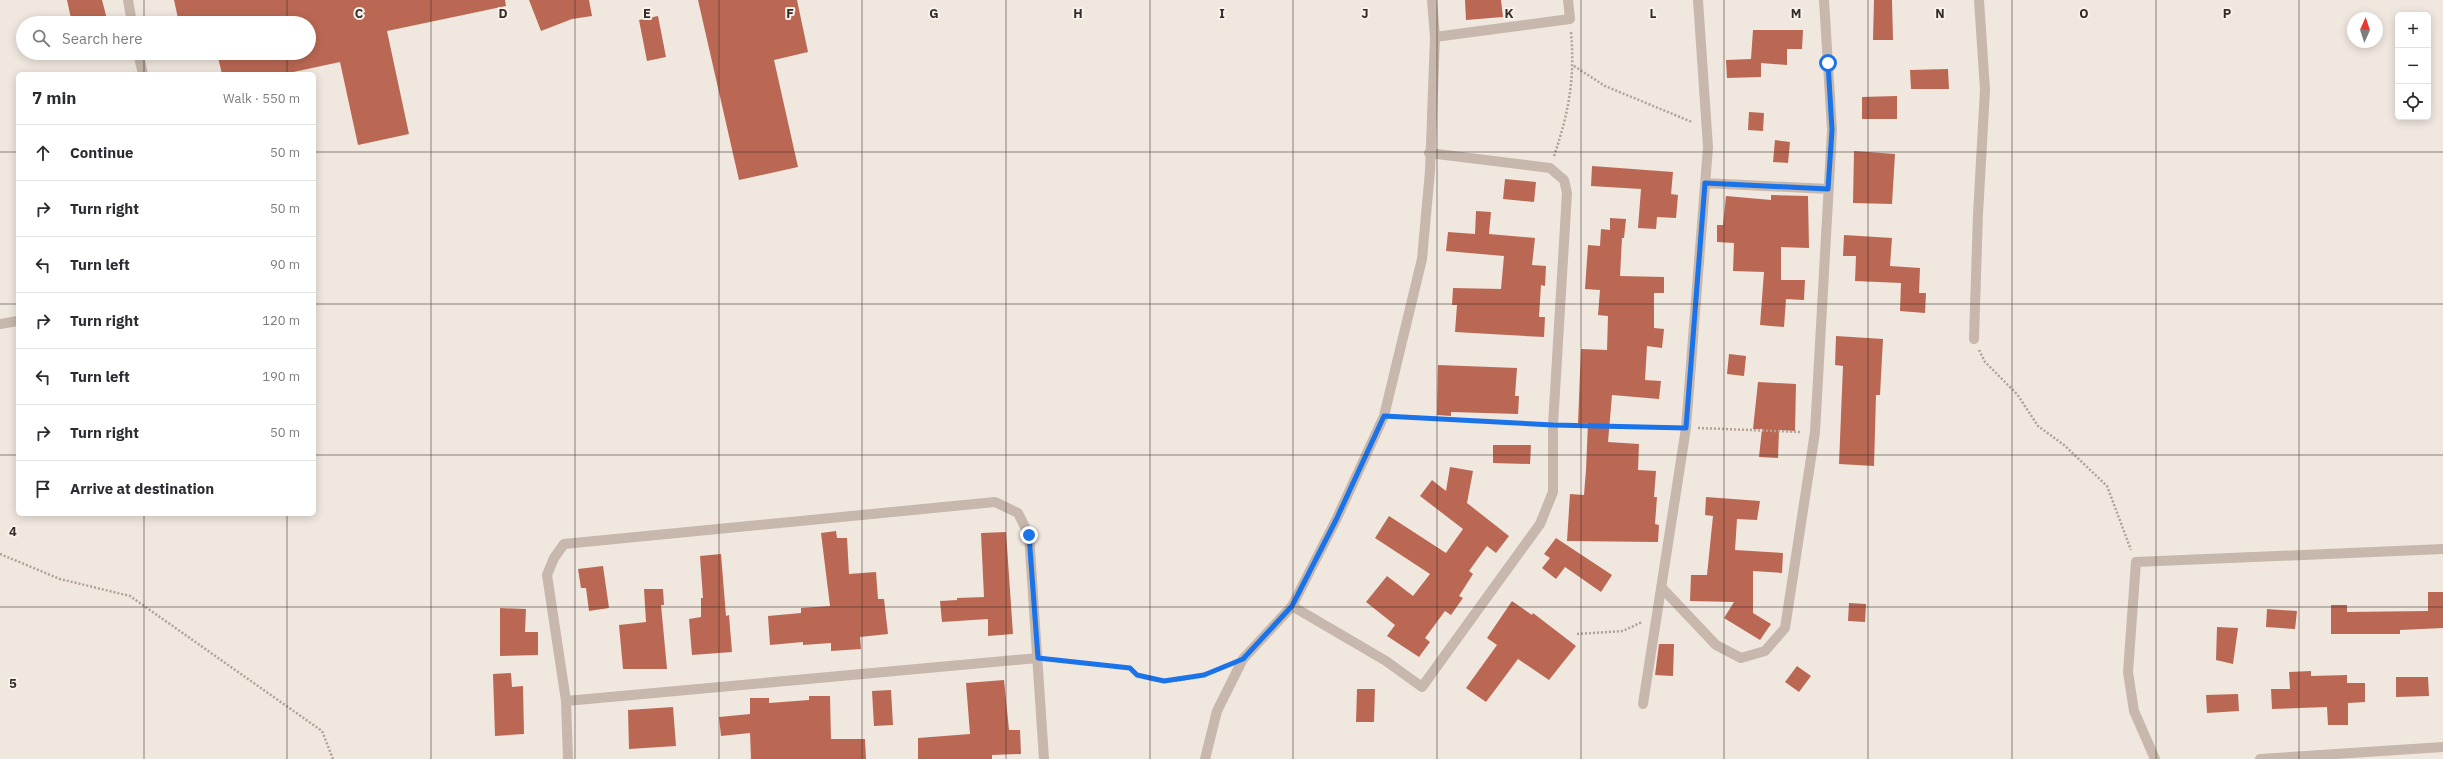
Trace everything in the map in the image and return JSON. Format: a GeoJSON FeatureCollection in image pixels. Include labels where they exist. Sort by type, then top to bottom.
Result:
{"type":"FeatureCollection","features":[{"type":"Feature","properties":{"kind":"street"},"geometry":{"type":"LineString","coordinates":[[128,0],[131,16]]}},
{"type":"Feature","properties":{"kind":"street"},"geometry":{"type":"LineString","coordinates":[[1205,759],[1217,712],[1243,659],[1292,606],[1336,520],[1384,416],[1422,259],[1430,171],[1429,153],[1435,37],[1432,0]]}},
{"type":"Feature","properties":{"kind":"street"},"geometry":{"type":"LineString","coordinates":[[1435,37],[1570,19],[1568,0]]}},
{"type":"Feature","properties":{"kind":"street"},"geometry":{"type":"LineString","coordinates":[[1643,704],[1686,428],[1708,147],[1698,0]]}},
{"type":"Feature","properties":{"kind":"street"},"geometry":{"type":"LineString","coordinates":[[1662,588],[1716,645],[1741,658],[1765,651],[1785,628],[1815,432],[1832,130],[1824,0]]}},
{"type":"Feature","properties":{"kind":"street"},"geometry":{"type":"LineString","coordinates":[[1974,339],[1978,214],[1985,90],[1979,0]]}},
{"type":"Feature","properties":{"kind":"street"},"geometry":{"type":"LineString","coordinates":[[140,60],[143,72]]}},
{"type":"Feature","properties":{"kind":"street"},"geometry":{"type":"LineString","coordinates":[[1292,606],[1386,661],[1422,687],[1540,524],[1553,492],[1553,425],[1567,193],[1564,180],[1550,168],[1429,153]]}},
{"type":"Feature","properties":{"kind":"street"},"geometry":{"type":"LineString","coordinates":[[1705,183],[1828,189]]}},
{"type":"Feature","properties":{"kind":"street"},"geometry":{"type":"LineString","coordinates":[[0,324],[16,321]]}},
{"type":"Feature","properties":{"kind":"street"},"geometry":{"type":"LineString","coordinates":[[568,759],[566,701],[547,575],[554,558],[564,544],[995,502],[1018,513],[1029,535],[1044,759]]}},
{"type":"Feature","properties":{"kind":"street"},"geometry":{"type":"LineString","coordinates":[[2154,759],[2134,711],[2128,672],[2136,562],[2443,549]]}},
{"type":"Feature","properties":{"kind":"street"},"geometry":{"type":"LineString","coordinates":[[566,701],[1038,658]]}},
{"type":"Feature","properties":{"kind":"street"},"geometry":{"type":"LineString","coordinates":[[2260,759],[2443,747]]}},
{"type":"Feature","properties":{"kind":"path"},"geometry":{"type":"LineString","coordinates":[[1550,168],[1565,124],[1574,66],[1570,19]]}},
{"type":"Feature","properties":{"kind":"path"},"geometry":{"type":"LineString","coordinates":[[1574,66],[1605,86],[1706,128]]}},
{"type":"Feature","properties":{"kind":"path"},"geometry":{"type":"LineString","coordinates":[[1974,339],[1985,362],[2017,394],[2038,426],[2064,445],[2107,486],[2136,562]]}},
{"type":"Feature","properties":{"kind":"path"},"geometry":{"type":"LineString","coordinates":[[1384,416],[1553,425],[1815,432]]}},
{"type":"Feature","properties":{"kind":"path"},"geometry":{"type":"LineString","coordinates":[[0,554],[60,579],[130,596],[322,730],[333,759]]}},
{"type":"Feature","properties":{"kind":"path"},"geometry":{"type":"LineString","coordinates":[[1577,634],[1623,631],[1641,624],[1644,618]]}},
{"type":"Feature","properties":{"kind":"path"},"geometry":{"type":"LineString","coordinates":[[1038,658],[1130,668],[1137,675],[1164,681],[1204,675],[1243,659]]}},
{"type":"Feature","properties":{"kind":"building"},"geometry":{"type":"Polygon","coordinates":[[[67,0],[102,0],[106,16],[70,16],[67,0]]]}},
{"type":"Feature","properties":{"kind":"building"},"geometry":{"type":"Polygon","coordinates":[[[174,0],[505,0],[506,6],[387,31],[409,134],[358,145],[340,62],[293,72],[222,72],[219,60],[316,60],[316,16],[177,16],[174,0]]]}},
{"type":"Feature","properties":{"kind":"building"},"geometry":{"type":"Polygon","coordinates":[[[529,0],[589,0],[592,16],[572,19],[541,31],[529,0]]]}},
{"type":"Feature","properties":{"kind":"building"},"geometry":{"type":"Polygon","coordinates":[[[698,0],[797,0],[808,52],[774,60],[798,167],[739,180],[698,0]]]}},
{"type":"Feature","properties":{"kind":"building"},"geometry":{"type":"Polygon","coordinates":[[[1465,0],[1501,0],[1503,17],[1466,20],[1465,0]]]}},
{"type":"Feature","properties":{"kind":"building"},"geometry":{"type":"Polygon","coordinates":[[[1874,0],[1892,0],[1893,40],[1873,40],[1874,0]]]}},
{"type":"Feature","properties":{"kind":"building"},"geometry":{"type":"Polygon","coordinates":[[[658,16],[666,57],[647,61],[639,20],[658,16]]]}},
{"type":"Feature","properties":{"kind":"building"},"geometry":{"type":"Polygon","coordinates":[[[1753,30],[1803,30],[1802,49],[1787,49],[1787,65],[1761,63],[1761,77],[1727,78],[1726,60],[1751,59],[1753,30]]]}},
{"type":"Feature","properties":{"kind":"building"},"geometry":{"type":"Polygon","coordinates":[[[1948,69],[1949,89],[1911,89],[1910,70],[1948,69]]]}},
{"type":"Feature","properties":{"kind":"building"},"geometry":{"type":"Polygon","coordinates":[[[1897,96],[1897,119],[1862,119],[1862,97],[1897,96]]]}},
{"type":"Feature","properties":{"kind":"building"},"geometry":{"type":"Polygon","coordinates":[[[1749,112],[1764,113],[1763,131],[1748,130],[1749,112]]]}},
{"type":"Feature","properties":{"kind":"building"},"geometry":{"type":"Polygon","coordinates":[[[1775,140],[1790,142],[1788,163],[1773,162],[1775,140]]]}},
{"type":"Feature","properties":{"kind":"building"},"geometry":{"type":"Polygon","coordinates":[[[1854,151],[1895,154],[1892,204],[1853,203],[1854,151]]]}},
{"type":"Feature","properties":{"kind":"building"},"geometry":{"type":"Polygon","coordinates":[[[1592,166],[1673,172],[1671,194],[1678,195],[1676,218],[1657,217],[1656,229],[1638,228],[1641,189],[1591,186],[1592,166]]]}},
{"type":"Feature","properties":{"kind":"building"},"geometry":{"type":"Polygon","coordinates":[[[1505,179],[1536,182],[1534,202],[1503,199],[1505,179]]]}},
{"type":"Feature","properties":{"kind":"building"},"geometry":{"type":"Polygon","coordinates":[[[1771,195],[1808,196],[1809,248],[1781,247],[1781,280],[1805,280],[1804,300],[1786,299],[1784,327],[1760,325],[1764,272],[1733,271],[1734,243],[1717,242],[1717,225],[1723,225],[1726,196],[1771,200],[1771,195]]]}},
{"type":"Feature","properties":{"kind":"building"},"geometry":{"type":"Polygon","coordinates":[[[1476,211],[1491,212],[1489,234],[1535,238],[1532,265],[1546,266],[1545,286],[1541,285],[1539,317],[1545,317],[1544,337],[1455,332],[1457,305],[1452,305],[1453,288],[1501,289],[1504,256],[1446,251],[1448,232],[1475,234],[1476,211]]]}},
{"type":"Feature","properties":{"kind":"building"},"geometry":{"type":"Polygon","coordinates":[[[1610,218],[1626,219],[1624,238],[1622,238],[1620,276],[1664,277],[1664,293],[1654,293],[1654,328],[1664,329],[1662,348],[1647,346],[1645,380],[1661,381],[1659,399],[1612,395],[1608,442],[1639,444],[1638,470],[1656,471],[1654,497],[1657,497],[1655,524],[1659,525],[1658,542],[1567,541],[1570,494],[1584,495],[1586,470],[1588,423],[1578,423],[1581,349],[1607,350],[1608,316],[1598,315],[1600,290],[1585,289],[1588,245],[1600,246],[1601,229],[1610,230],[1610,218]]]}},
{"type":"Feature","properties":{"kind":"building"},"geometry":{"type":"Polygon","coordinates":[[[1844,235],[1892,238],[1890,266],[1920,268],[1919,293],[1926,293],[1925,313],[1900,311],[1901,283],[1855,281],[1856,256],[1843,256],[1844,235]]]}},
{"type":"Feature","properties":{"kind":"building"},"geometry":{"type":"Polygon","coordinates":[[[1836,336],[1883,339],[1880,395],[1876,395],[1874,466],[1839,464],[1843,366],[1835,365],[1836,336]]]}},
{"type":"Feature","properties":{"kind":"building"},"geometry":{"type":"Polygon","coordinates":[[[1729,354],[1746,356],[1744,376],[1727,374],[1729,354]]]}},
{"type":"Feature","properties":{"kind":"building"},"geometry":{"type":"Polygon","coordinates":[[[1438,365],[1517,368],[1515,396],[1519,396],[1518,414],[1451,412],[1451,416],[1437,415],[1438,365]]]}},
{"type":"Feature","properties":{"kind":"building"},"geometry":{"type":"Polygon","coordinates":[[[1758,382],[1796,384],[1795,431],[1779,430],[1778,458],[1759,457],[1762,429],[1753,429],[1758,382]]]}},
{"type":"Feature","properties":{"kind":"building"},"geometry":{"type":"Polygon","coordinates":[[[1493,445],[1531,445],[1530,464],[1493,463],[1493,445]]]}},
{"type":"Feature","properties":{"kind":"building"},"geometry":{"type":"Polygon","coordinates":[[[1450,467],[1473,471],[1467,503],[1509,536],[1496,553],[1487,546],[1469,571],[1473,574],[1459,596],[1463,598],[1451,615],[1445,611],[1425,638],[1430,642],[1419,657],[1387,636],[1395,625],[1366,602],[1387,576],[1413,596],[1430,574],[1375,538],[1389,516],[1446,553],[1463,529],[1420,496],[1432,480],[1446,491],[1450,467]]]}},
{"type":"Feature","properties":{"kind":"building"},"geometry":{"type":"Polygon","coordinates":[[[1706,497],[1760,501],[1757,520],[1737,519],[1735,550],[1783,553],[1782,573],[1753,571],[1753,613],[1771,624],[1760,640],[1724,618],[1734,602],[1690,601],[1691,575],[1707,575],[1713,516],[1705,515],[1706,497]]]}},
{"type":"Feature","properties":{"kind":"building"},"geometry":{"type":"Polygon","coordinates":[[[836,531],[837,538],[847,538],[849,574],[876,572],[878,599],[884,599],[888,634],[860,637],[861,649],[831,651],[831,643],[803,645],[803,642],[770,645],[768,616],[801,613],[801,608],[830,606],[821,533],[836,531]]]}},
{"type":"Feature","properties":{"kind":"building"},"geometry":{"type":"Polygon","coordinates":[[[1006,532],[1013,634],[988,636],[988,619],[942,622],[940,601],[957,600],[957,598],[984,597],[981,533],[1006,532]]]}},
{"type":"Feature","properties":{"kind":"building"},"geometry":{"type":"Polygon","coordinates":[[[1556,538],[1612,575],[1601,592],[1565,567],[1556,579],[1542,568],[1550,558],[1544,554],[1556,538]]]}},
{"type":"Feature","properties":{"kind":"building"},"geometry":{"type":"Polygon","coordinates":[[[721,554],[726,616],[729,615],[732,652],[692,655],[689,619],[701,617],[701,598],[703,598],[700,556],[721,554]]]}},
{"type":"Feature","properties":{"kind":"building"},"geometry":{"type":"Polygon","coordinates":[[[603,566],[609,608],[589,611],[586,588],[581,588],[578,569],[603,566]]]}},
{"type":"Feature","properties":{"kind":"building"},"geometry":{"type":"Polygon","coordinates":[[[644,589],[663,589],[664,605],[661,605],[667,669],[623,669],[619,625],[646,622],[644,589]]]}},
{"type":"Feature","properties":{"kind":"building"},"geometry":{"type":"Polygon","coordinates":[[[2428,592],[2443,592],[2443,628],[2400,630],[2400,634],[2331,634],[2331,605],[2347,605],[2347,612],[2428,611],[2428,592]]]}},
{"type":"Feature","properties":{"kind":"building"},"geometry":{"type":"Polygon","coordinates":[[[1512,601],[1532,615],[1533,613],[1576,646],[1549,680],[1518,659],[1486,702],[1466,688],[1497,645],[1487,638],[1512,601]]]}},
{"type":"Feature","properties":{"kind":"building"},"geometry":{"type":"Polygon","coordinates":[[[1849,603],[1866,604],[1865,622],[1848,621],[1849,603]]]}},
{"type":"Feature","properties":{"kind":"building"},"geometry":{"type":"Polygon","coordinates":[[[500,608],[526,609],[525,632],[538,632],[538,655],[500,656],[500,608]]]}},
{"type":"Feature","properties":{"kind":"building"},"geometry":{"type":"Polygon","coordinates":[[[2267,609],[2297,611],[2295,629],[2266,627],[2267,609]]]}},
{"type":"Feature","properties":{"kind":"building"},"geometry":{"type":"Polygon","coordinates":[[[2217,627],[2238,628],[2233,664],[2216,660],[2217,627]]]}},
{"type":"Feature","properties":{"kind":"building"},"geometry":{"type":"Polygon","coordinates":[[[1659,644],[1674,644],[1673,676],[1655,675],[1659,644]]]}},
{"type":"Feature","properties":{"kind":"building"},"geometry":{"type":"Polygon","coordinates":[[[1797,666],[1811,676],[1799,692],[1785,682],[1797,666]]]}},
{"type":"Feature","properties":{"kind":"building"},"geometry":{"type":"Polygon","coordinates":[[[2311,671],[2311,676],[2347,675],[2347,683],[2365,683],[2365,702],[2348,703],[2348,725],[2328,725],[2327,707],[2272,709],[2271,689],[2290,689],[2289,672],[2311,671]]]}},
{"type":"Feature","properties":{"kind":"building"},"geometry":{"type":"Polygon","coordinates":[[[511,673],[512,687],[523,686],[524,734],[495,736],[493,674],[511,673]]]}},
{"type":"Feature","properties":{"kind":"building"},"geometry":{"type":"Polygon","coordinates":[[[2396,677],[2428,677],[2429,696],[2396,697],[2396,677]]]}},
{"type":"Feature","properties":{"kind":"building"},"geometry":{"type":"Polygon","coordinates":[[[1004,680],[1009,730],[1020,730],[1021,754],[992,755],[992,759],[918,759],[918,738],[970,734],[966,683],[1004,680]]]}},
{"type":"Feature","properties":{"kind":"building"},"geometry":{"type":"Polygon","coordinates":[[[1357,689],[1375,689],[1374,722],[1356,722],[1357,689]]]}},
{"type":"Feature","properties":{"kind":"building"},"geometry":{"type":"Polygon","coordinates":[[[891,690],[893,725],[874,726],[872,691],[891,690]]]}},
{"type":"Feature","properties":{"kind":"building"},"geometry":{"type":"Polygon","coordinates":[[[2238,694],[2239,711],[2207,713],[2206,695],[2238,694]]]}},
{"type":"Feature","properties":{"kind":"building"},"geometry":{"type":"Polygon","coordinates":[[[809,696],[830,696],[831,739],[865,739],[866,759],[751,759],[750,733],[721,736],[719,717],[750,714],[750,698],[769,698],[769,703],[809,700],[809,696]]]}},
{"type":"Feature","properties":{"kind":"building"},"geometry":{"type":"Polygon","coordinates":[[[673,707],[676,746],[629,749],[628,710],[673,707]]]}},
{"type":"Feature","properties":{"kind":"route"},"geometry":{"type":"LineString","coordinates":[[1029,535],[1038,658],[1130,668],[1137,675],[1164,681],[1204,675],[1243,659],[1292,606],[1336,520],[1384,416],[1553,425],[1686,428],[1705,183],[1828,189],[1832,130],[1828,63]]}}]}
